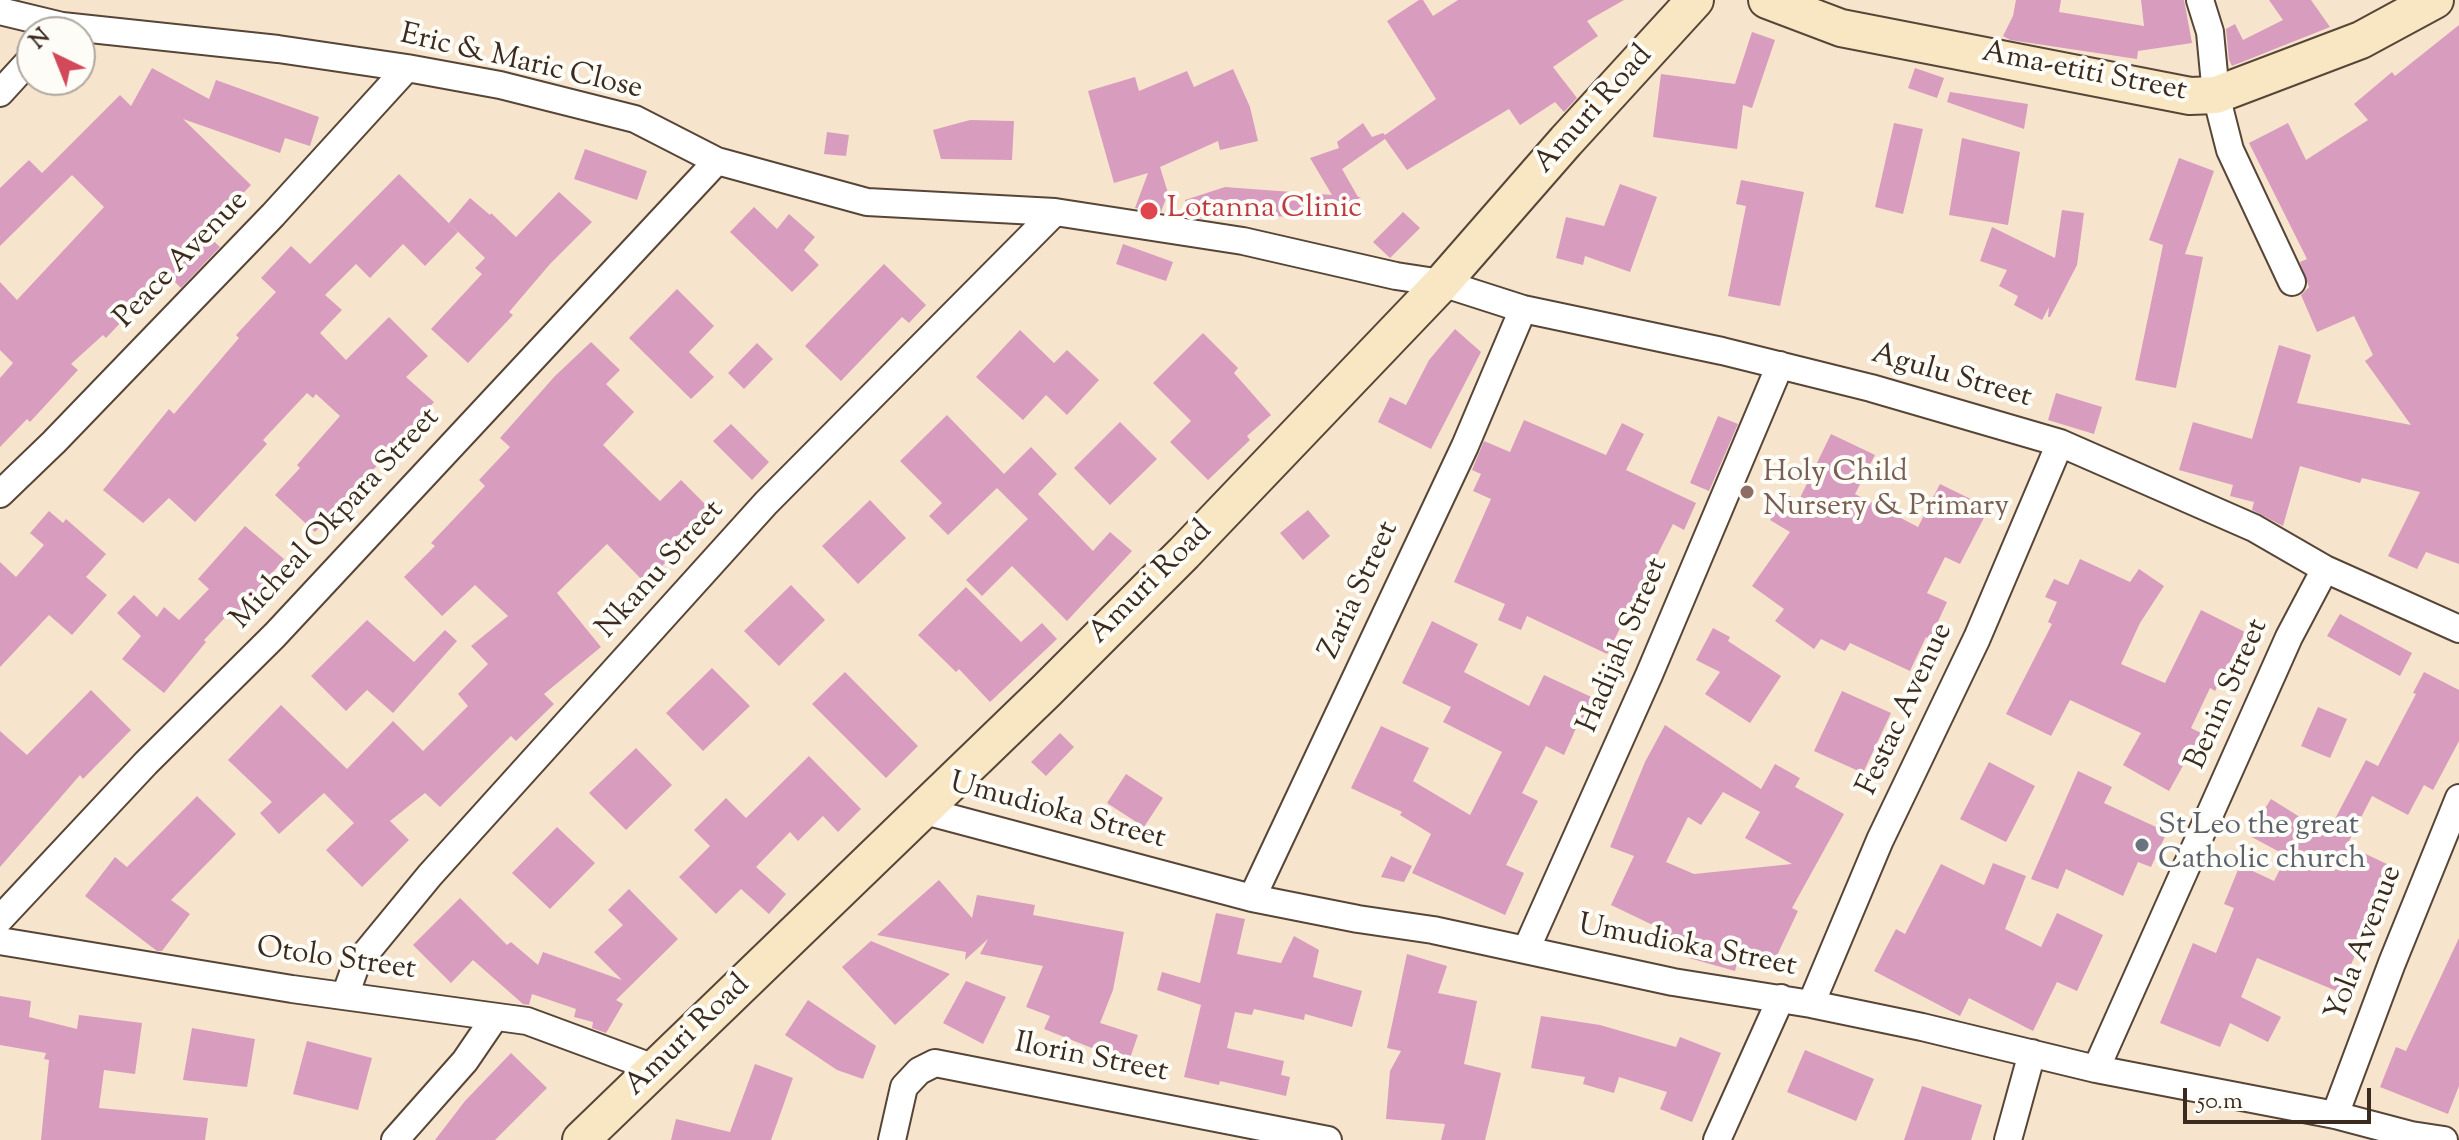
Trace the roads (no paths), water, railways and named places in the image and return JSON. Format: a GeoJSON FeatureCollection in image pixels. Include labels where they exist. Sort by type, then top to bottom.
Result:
{"type":"FeatureCollection","features":[{"type":"Feature","properties":{"kind":"main road","name":"Amuri Road"},"geometry":{"type":"LineString","coordinates":[[581,1140],[1184,553],[1442,283],[1695,0]]}},
{"type":"Feature","properties":{"kind":"main road","name":"Ama-etiti Street"},"geometry":{"type":"LineString","coordinates":[[1767,0],[1841,28],[2190,96],[2216,95],[2361,40],[2435,0]]}},
{"type":"Feature","properties":{"kind":"street"},"geometry":{"type":"LineString","coordinates":[[2200,0],[2210,32],[2216,95],[2230,150],[2292,282]]}},
{"type":"Feature","properties":{"kind":"street","name":"Eric & Maric Close"},"geometry":{"type":"LineString","coordinates":[[96,32],[278,49],[500,85],[635,119],[717,161],[867,202],[1055,212],[1243,241],[1396,276]]}},
{"type":"Feature","properties":{"kind":"street","name":"Peace Avenue"},"geometry":{"type":"LineString","coordinates":[[0,494],[273,215],[407,68]]}},
{"type":"Feature","properties":{"kind":"street"},"geometry":{"type":"LineString","coordinates":[[0,93],[16,76]]}},
{"type":"Feature","properties":{"kind":"street","name":"Micheal Okpara Street"},"geometry":{"type":"LineString","coordinates":[[0,919],[146,763],[286,623],[717,161]]}},
{"type":"Feature","properties":{"kind":"street","name":"Nkanu Street"},"geometry":{"type":"LineString","coordinates":[[345,996],[356,965],[430,875],[756,514],[1055,212]]}},
{"type":"Feature","properties":{"kind":"street","name":"Agulu Street"},"geometry":{"type":"LineString","coordinates":[[1396,276],[1442,283],[1523,309],[1780,365],[2060,443],[2254,528],[2325,569],[2459,629]]}},
{"type":"Feature","properties":{"kind":"street","name":"Zaria Street"},"geometry":{"type":"LineString","coordinates":[[1252,898],[1465,446],[1523,309]]}},
{"type":"Feature","properties":{"kind":"street","name":"Hadijah Street"},"geometry":{"type":"LineString","coordinates":[[1526,950],[1649,675],[1780,365]]}},
{"type":"Feature","properties":{"kind":"street","name":"Festac Avenue"},"geometry":{"type":"LineString","coordinates":[[1811,1004],[1880,840],[1977,638],[2060,443]]}},
{"type":"Feature","properties":{"kind":"street","name":"Benin Street"},"geometry":{"type":"LineString","coordinates":[[2096,1069],[2289,637],[2325,569]]}},
{"type":"Feature","properties":{"kind":"street","name":"Yola Avenue"},"geometry":{"type":"LineString","coordinates":[[2335,1115],[2459,798]]}},
{"type":"Feature","properties":{"kind":"street","name":"Umudioka Street"},"geometry":{"type":"LineString","coordinates":[[921,810],[1252,898],[1433,930],[1673,982],[1811,1004],[2096,1069],[2335,1115],[2411,1135],[2444,1140]]}},
{"type":"Feature","properties":{"kind":"street","name":"Otolo Street"},"geometry":{"type":"LineString","coordinates":[[0,941],[345,996],[527,1021],[657,1069]]}},
{"type":"Feature","properties":{"kind":"street"},"geometry":{"type":"LineString","coordinates":[[1717,1140],[1781,998]]}},
{"type":"Feature","properties":{"kind":"street"},"geometry":{"type":"LineString","coordinates":[[395,1140],[465,1061],[495,1017]]}},
{"type":"Feature","properties":{"kind":"street"},"geometry":{"type":"LineString","coordinates":[[2008,1140],[2032,1053]]}},
{"type":"Feature","properties":{"kind":"street","name":"Ilorin Street"},"geometry":{"type":"LineString","coordinates":[[892,1140],[904,1087],[919,1071],[935,1063],[1328,1140]]}},
{"type":"Feature","properties":{"kind":"place","name":"Lotanna Clinic"},"geometry":{"type":"Point","coordinates":[1149,211]}},
{"type":"Feature","properties":{"kind":"place","name":"Holy Child Nursery & Primary"},"geometry":{"type":"Point","coordinates":[1747,492]}},
{"type":"Feature","properties":{"kind":"place","name":"St Leo the great Catholic church"},"geometry":{"type":"Point","coordinates":[2142,845]}}]}
